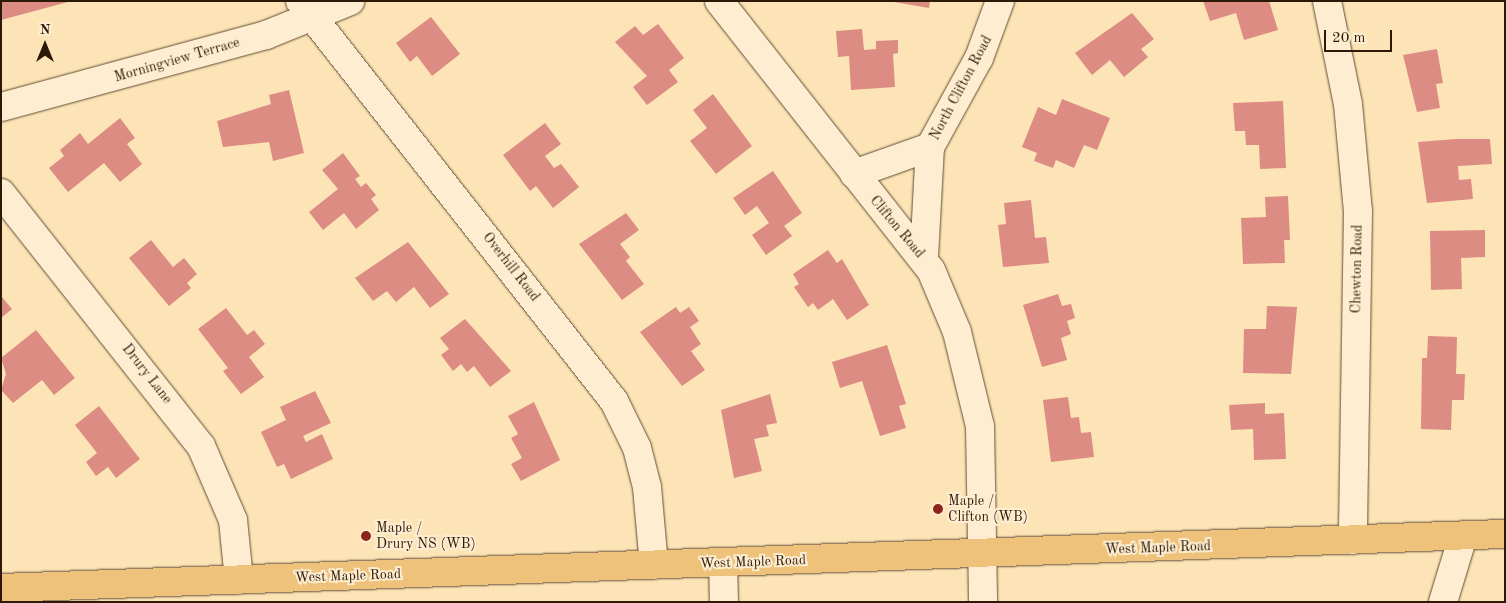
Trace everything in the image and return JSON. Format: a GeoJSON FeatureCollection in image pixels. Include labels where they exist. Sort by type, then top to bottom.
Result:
{"type":"FeatureCollection","features":[{"type":"Feature","properties":{"kind":"main road","name":"West Maple Road"},"geometry":{"type":"LineString","coordinates":[[1,588],[1505,534]]}},
{"type":"Feature","properties":{"kind":"street","name":"Morningview Terrace"},"geometry":{"type":"LineString","coordinates":[[1,107],[307,10],[350,1]]}},
{"type":"Feature","properties":{"kind":"street","name":"Clifton Road"},"geometry":{"type":"LineString","coordinates":[[720,1],[902,236],[924,257],[957,332],[973,389],[984,463],[983,602]]}},
{"type":"Feature","properties":{"kind":"street","name":"North Clifton Road"},"geometry":{"type":"LineString","coordinates":[[924,257],[930,147],[980,58],[1000,1]]}},
{"type":"Feature","properties":{"kind":"street","name":"Chewton Road"},"geometry":{"type":"LineString","coordinates":[[1327,1],[1348,104],[1358,211],[1353,540]]}},
{"type":"Feature","properties":{"kind":"street","name":"Overhill Road"},"geometry":{"type":"LineString","coordinates":[[307,10],[614,401],[637,448],[647,487],[654,565]]}},
{"type":"Feature","properties":{"kind":"street","name":"North Clifton Road"},"geometry":{"type":"LineString","coordinates":[[854,174],[930,147]]}},
{"type":"Feature","properties":{"kind":"street","name":"Drury Lane"},"geometry":{"type":"LineString","coordinates":[[1,194],[201,446],[233,520],[239,580]]}},
{"type":"Feature","properties":{"kind":"street"},"geometry":{"type":"LineString","coordinates":[[1443,602],[1463,536]]}},
{"type":"Feature","properties":{"kind":"street"},"geometry":{"type":"LineString","coordinates":[[723,562],[724,602]]}},
{"type":"Feature","properties":{"kind":"building"},"geometry":{"type":"Polygon","coordinates":[[[1,1],[68,1],[68,2],[1,20],[1,1]]]}},
{"type":"Feature","properties":{"kind":"building"},"geometry":{"type":"Polygon","coordinates":[[[888,1],[930,1],[929,8],[888,1]]]}},
{"type":"Feature","properties":{"kind":"building"},"geometry":{"type":"Polygon","coordinates":[[[1203,1],[1269,1],[1278,30],[1244,40],[1236,13],[1210,21],[1203,1]]]}},
{"type":"Feature","properties":{"kind":"building"},"geometry":{"type":"Polygon","coordinates":[[[1132,13],[1154,39],[1141,49],[1148,57],[1124,77],[1110,60],[1092,75],[1075,53],[1132,13]]]}},
{"type":"Feature","properties":{"kind":"building"},"geometry":{"type":"Polygon","coordinates":[[[431,17],[460,54],[432,76],[417,56],[410,62],[396,43],[431,17]]]}},
{"type":"Feature","properties":{"kind":"building"},"geometry":{"type":"Polygon","coordinates":[[[658,24],[684,58],[669,70],[678,82],[647,105],[633,87],[647,76],[615,42],[635,26],[643,35],[658,24]]]}},
{"type":"Feature","properties":{"kind":"building"},"geometry":{"type":"Polygon","coordinates":[[[862,29],[864,50],[876,49],[876,41],[898,40],[898,53],[893,54],[895,87],[851,90],[849,56],[838,57],[836,31],[862,29]]]}},
{"type":"Feature","properties":{"kind":"building"},"geometry":{"type":"Polygon","coordinates":[[[1437,49],[1443,83],[1436,84],[1440,108],[1417,112],[1403,55],[1437,49]]]}},
{"type":"Feature","properties":{"kind":"building"},"geometry":{"type":"Polygon","coordinates":[[[289,90],[304,153],[273,161],[269,142],[223,147],[217,121],[271,104],[269,95],[289,90]]]}},
{"type":"Feature","properties":{"kind":"building"},"geometry":{"type":"Polygon","coordinates":[[[713,94],[752,146],[716,174],[690,141],[707,128],[693,110],[713,94]]]}},
{"type":"Feature","properties":{"kind":"building"},"geometry":{"type":"Polygon","coordinates":[[[1062,99],[1110,118],[1097,150],[1084,145],[1074,168],[1056,160],[1053,168],[1034,161],[1037,153],[1022,147],[1038,107],[1056,115],[1062,99]]]}},
{"type":"Feature","properties":{"kind":"building"},"geometry":{"type":"Polygon","coordinates":[[[1283,101],[1286,168],[1260,169],[1259,145],[1246,145],[1245,131],[1235,131],[1233,103],[1283,101]]]}},
{"type":"Feature","properties":{"kind":"building"},"geometry":{"type":"Polygon","coordinates":[[[120,118],[135,138],[127,144],[142,164],[120,182],[104,163],[68,192],[49,168],[64,156],[60,150],[80,133],[88,144],[120,118]]]}},
{"type":"Feature","properties":{"kind":"building"},"geometry":{"type":"Polygon","coordinates":[[[545,123],[561,144],[545,156],[554,168],[561,164],[579,187],[553,208],[536,186],[530,191],[503,155],[545,123]]]}},
{"type":"Feature","properties":{"kind":"building"},"geometry":{"type":"Polygon","coordinates":[[[1490,139],[1492,164],[1458,166],[1459,180],[1471,179],[1473,199],[1427,203],[1418,142],[1490,139]]]}},
{"type":"Feature","properties":{"kind":"building"},"geometry":{"type":"Polygon","coordinates":[[[343,153],[360,176],[355,179],[361,187],[366,183],[376,195],[371,199],[379,210],[356,229],[344,213],[323,230],[309,212],[338,189],[322,170],[343,153]]]}},
{"type":"Feature","properties":{"kind":"building"},"geometry":{"type":"Polygon","coordinates":[[[773,171],[802,213],[784,226],[792,236],[766,255],[752,235],[769,223],[757,206],[745,215],[733,198],[773,171]]]}},
{"type":"Feature","properties":{"kind":"building"},"geometry":{"type":"Polygon","coordinates":[[[1288,196],[1290,240],[1284,240],[1285,263],[1243,264],[1241,218],[1266,217],[1265,197],[1288,196]]]}},
{"type":"Feature","properties":{"kind":"building"},"geometry":{"type":"Polygon","coordinates":[[[1031,200],[1035,238],[1046,237],[1049,263],[1003,267],[998,225],[1006,224],[1004,203],[1031,200]]]}},
{"type":"Feature","properties":{"kind":"building"},"geometry":{"type":"Polygon","coordinates":[[[626,213],[639,230],[620,244],[630,257],[626,261],[644,284],[622,300],[579,244],[626,213]]]}},
{"type":"Feature","properties":{"kind":"building"},"geometry":{"type":"Polygon","coordinates":[[[1485,230],[1485,257],[1461,258],[1462,289],[1431,290],[1430,231],[1485,230]]]}},
{"type":"Feature","properties":{"kind":"building"},"geometry":{"type":"Polygon","coordinates":[[[151,240],[173,267],[184,258],[197,274],[187,283],[191,288],[169,306],[129,258],[151,240]]]}},
{"type":"Feature","properties":{"kind":"building"},"geometry":{"type":"Polygon","coordinates":[[[408,242],[449,294],[430,308],[414,287],[396,302],[387,291],[373,301],[355,278],[408,242]]]}},
{"type":"Feature","properties":{"kind":"building"},"geometry":{"type":"Polygon","coordinates":[[[828,250],[837,263],[842,259],[869,305],[847,320],[833,299],[818,310],[813,303],[808,307],[794,287],[799,284],[793,274],[828,250]]]}},
{"type":"Feature","properties":{"kind":"building"},"geometry":{"type":"Polygon","coordinates":[[[1058,294],[1062,306],[1071,304],[1075,318],[1067,321],[1071,334],[1061,338],[1067,360],[1042,367],[1023,305],[1058,294]]]}},
{"type":"Feature","properties":{"kind":"building"},"geometry":{"type":"Polygon","coordinates":[[[1,296],[12,309],[1,318],[1,296]]]}},
{"type":"Feature","properties":{"kind":"building"},"geometry":{"type":"Polygon","coordinates":[[[1267,306],[1297,307],[1291,374],[1243,373],[1244,329],[1266,329],[1267,306]]]}},
{"type":"Feature","properties":{"kind":"building"},"geometry":{"type":"Polygon","coordinates":[[[676,307],[680,313],[689,307],[699,321],[690,327],[701,344],[691,351],[705,370],[682,386],[640,332],[676,307]]]}},
{"type":"Feature","properties":{"kind":"building"},"geometry":{"type":"Polygon","coordinates":[[[226,308],[247,335],[254,330],[265,344],[249,357],[264,377],[241,394],[223,371],[228,368],[198,329],[226,308]]]}},
{"type":"Feature","properties":{"kind":"building"},"geometry":{"type":"Polygon","coordinates":[[[465,319],[511,371],[490,387],[474,366],[467,372],[461,364],[453,371],[441,355],[449,349],[440,338],[465,319]]]}},
{"type":"Feature","properties":{"kind":"building"},"geometry":{"type":"Polygon","coordinates":[[[36,330],[75,378],[54,395],[42,380],[13,403],[1,390],[6,374],[1,358],[36,330]]]}},
{"type":"Feature","properties":{"kind":"building"},"geometry":{"type":"Polygon","coordinates":[[[1428,336],[1457,337],[1456,374],[1465,374],[1464,400],[1452,400],[1451,430],[1421,429],[1422,358],[1427,358],[1428,336]]]}},
{"type":"Feature","properties":{"kind":"building"},"geometry":{"type":"Polygon","coordinates":[[[887,345],[906,404],[899,406],[906,428],[880,436],[862,381],[840,388],[832,362],[887,345]]]}},
{"type":"Feature","properties":{"kind":"building"},"geometry":{"type":"Polygon","coordinates":[[[315,391],[331,423],[303,436],[306,442],[322,434],[333,459],[291,479],[284,464],[277,467],[261,432],[286,420],[280,407],[315,391]]]}},
{"type":"Feature","properties":{"kind":"building"},"geometry":{"type":"Polygon","coordinates":[[[770,394],[777,423],[766,425],[769,436],[754,439],[762,471],[734,478],[721,410],[770,394]]]}},
{"type":"Feature","properties":{"kind":"building"},"geometry":{"type":"Polygon","coordinates":[[[1068,397],[1071,418],[1079,417],[1081,433],[1091,432],[1094,457],[1051,462],[1043,400],[1068,397]]]}},
{"type":"Feature","properties":{"kind":"building"},"geometry":{"type":"Polygon","coordinates":[[[534,402],[560,460],[521,481],[511,464],[522,458],[511,438],[518,434],[508,416],[534,402]]]}},
{"type":"Feature","properties":{"kind":"building"},"geometry":{"type":"Polygon","coordinates":[[[1265,403],[1265,414],[1284,413],[1286,459],[1254,460],[1253,429],[1231,430],[1229,405],[1265,403]]]}},
{"type":"Feature","properties":{"kind":"building"},"geometry":{"type":"Polygon","coordinates":[[[99,406],[140,459],[116,478],[108,467],[96,476],[86,462],[97,453],[75,425],[99,406]]]}},
{"type":"Feature","properties":{"kind":"place","name":"Maple / Clifton (WB)"},"geometry":{"type":"Point","coordinates":[938,509]}},
{"type":"Feature","properties":{"kind":"place","name":"Maple / Drury NS (WB)"},"geometry":{"type":"Point","coordinates":[366,536]}}]}
